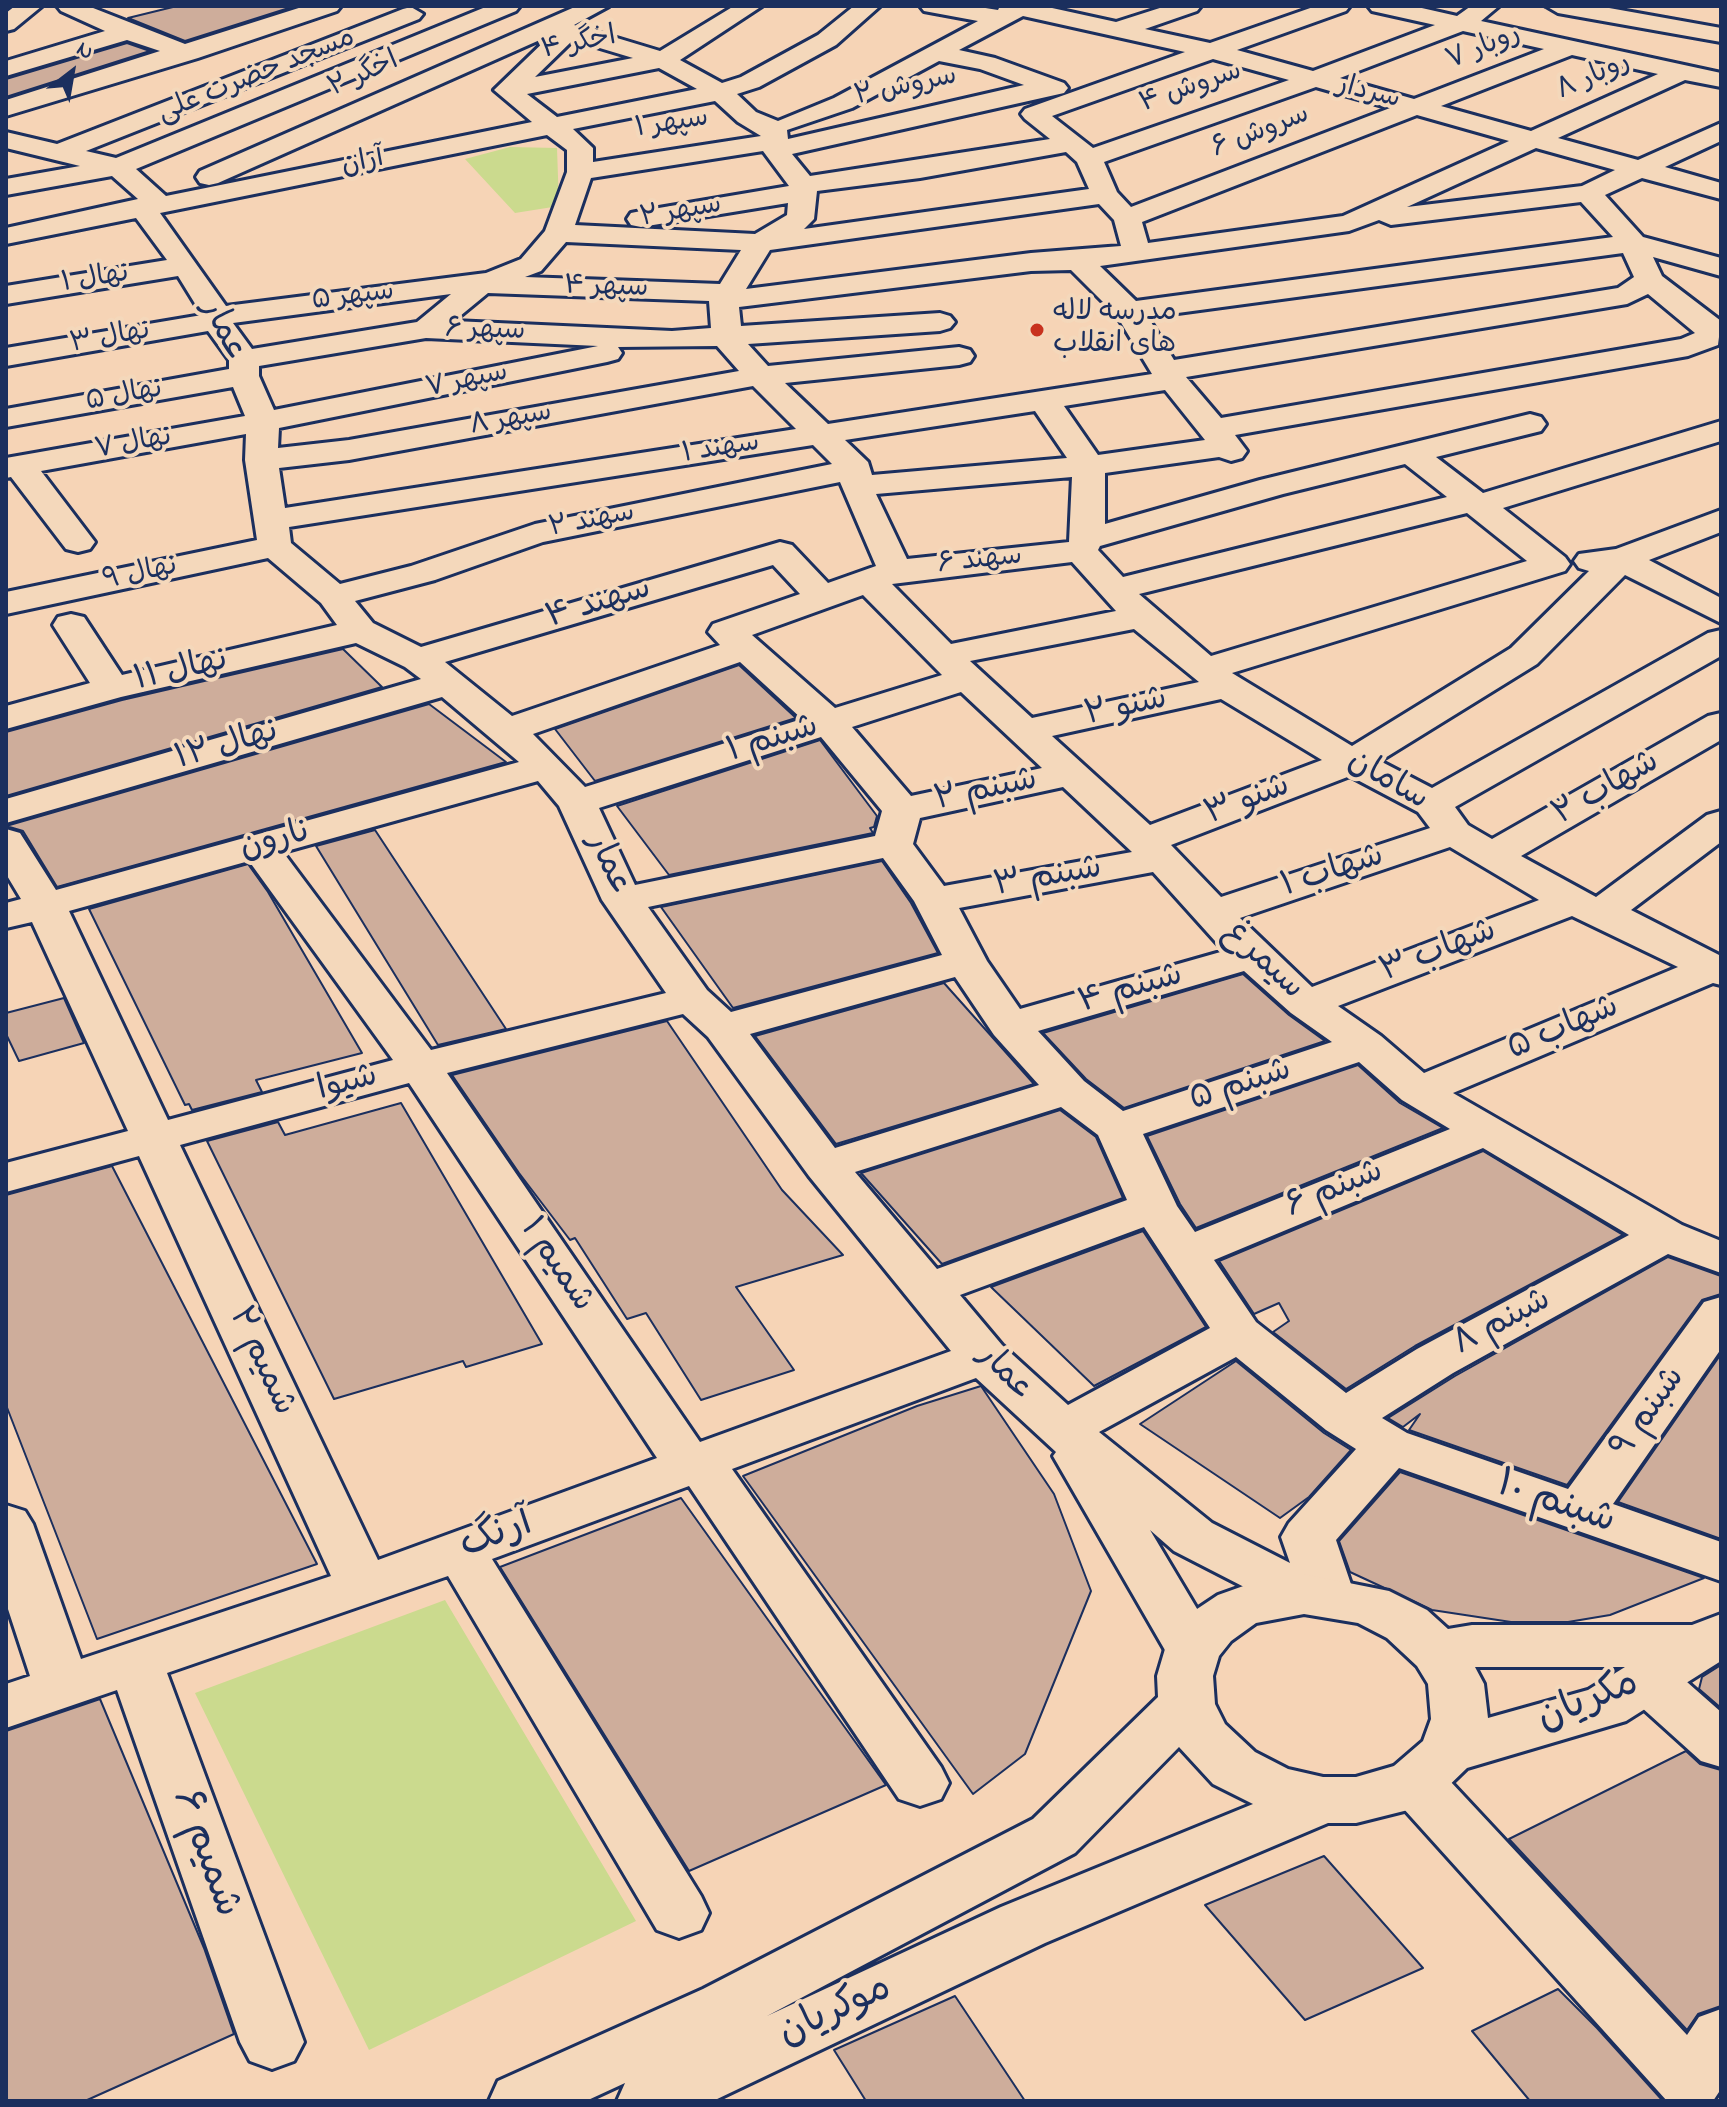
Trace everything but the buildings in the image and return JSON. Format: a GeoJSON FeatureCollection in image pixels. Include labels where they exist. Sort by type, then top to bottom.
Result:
{"type":"FeatureCollection","features":[{"type":"Feature","properties":{"kind":"street"},"geometry":{"type":"LineString","coordinates":[[69,6],[127,32],[184,51],[243,79]]}},
{"type":"Feature","properties":{"kind":"street"},"geometry":{"type":"LineString","coordinates":[[6,108],[329,6]]}},
{"type":"Feature","properties":{"kind":"street"},"geometry":{"type":"LineString","coordinates":[[63,151],[432,6]]}},
{"type":"Feature","properties":{"kind":"street","name":"مسجد حضرت علی"},"geometry":{"type":"LineString","coordinates":[[6,187],[118,167],[508,6]]}},
{"type":"Feature","properties":{"kind":"street","name":"اخگر ۲"},"geometry":{"type":"LineString","coordinates":[[149,204],[561,28],[597,6]]}},
{"type":"Feature","properties":{"kind":"street"},"geometry":{"type":"LineString","coordinates":[[663,60],[750,6]]}},
{"type":"Feature","properties":{"kind":"street","name":"آران"},"geometry":{"type":"LineString","coordinates":[[6,236],[149,204],[720,92],[750,82],[827,40],[868,6]]}},
{"type":"Feature","properties":{"kind":"street","name":"سردار"},"geometry":{"type":"LineString","coordinates":[[932,6],[1058,16],[1212,51],[1721,191]]}},
{"type":"Feature","properties":{"kind":"street"},"geometry":{"type":"LineString","coordinates":[[1058,16],[1091,6]]}},
{"type":"Feature","properties":{"kind":"street"},"geometry":{"type":"LineString","coordinates":[[1114,31],[1189,6]]}},
{"type":"Feature","properties":{"kind":"street"},"geometry":{"type":"LineString","coordinates":[[1136,250],[1127,218],[1105,195],[1079,151],[1034,114],[1338,6]]}},
{"type":"Feature","properties":{"kind":"street"},"geometry":{"type":"LineString","coordinates":[[1380,6],[1721,80]]}},
{"type":"Feature","properties":{"kind":"street","name":"سروش ۴"},"geometry":{"type":"LineString","coordinates":[[920,170],[1079,151],[1313,80],[1462,23],[1487,6]]}},
{"type":"Feature","properties":{"kind":"street"},"geometry":{"type":"LineString","coordinates":[[6,24],[26,7]]}},
{"type":"Feature","properties":{"kind":"street"},"geometry":{"type":"LineString","coordinates":[[1529,37],[1567,7],[1721,35]]}},
{"type":"Feature","properties":{"kind":"street"},"geometry":{"type":"LineString","coordinates":[[99,21],[143,10]]}},
{"type":"Feature","properties":{"kind":"street"},"geometry":{"type":"LineString","coordinates":[[774,140],[1011,11]]}},
{"type":"Feature","properties":{"kind":"street"},"geometry":{"type":"LineString","coordinates":[[580,160],[550,125],[507,90],[561,28],[663,60],[720,92],[774,140],[804,188],[800,219],[760,243],[728,297],[727,339]]}},
{"type":"Feature","properties":{"kind":"street"},"geometry":{"type":"LineString","coordinates":[[6,69],[127,32]]}},
{"type":"Feature","properties":{"kind":"street","name":"روبار ۷"},"geometry":{"type":"LineString","coordinates":[[1418,107],[1571,47]]}},
{"type":"Feature","properties":{"kind":"street"},"geometry":{"type":"LineString","coordinates":[[935,53],[986,63],[1081,97]]}},
{"type":"Feature","properties":{"kind":"street","name":"اخگر ۴"},"geometry":{"type":"LineString","coordinates":[[507,90],[663,60]]}},
{"type":"Feature","properties":{"kind":"street","name":"روبار ۸"},"geometry":{"type":"LineString","coordinates":[[1368,236],[1532,138],[1682,72]]}},
{"type":"Feature","properties":{"kind":"street","name":"سروش ۲"},"geometry":{"type":"LineString","coordinates":[[774,140],[1050,87]]}},
{"type":"Feature","properties":{"kind":"street","name":"سروش ۶"},"geometry":{"type":"LineString","coordinates":[[1127,218],[1418,107]]}},
{"type":"Feature","properties":{"kind":"street"},"geometry":{"type":"LineString","coordinates":[[717,123],[747,117]]}},
{"type":"Feature","properties":{"kind":"street","name":"سپهر ۴"},"geometry":{"type":"LineString","coordinates":[[484,283],[728,297],[914,279],[1031,262],[1078,261],[1136,250],[1368,236],[1588,193],[1721,131]]}},
{"type":"Feature","properties":{"kind":"street"},"geometry":{"type":"LineString","coordinates":[[580,160],[656,134]]}},
{"type":"Feature","properties":{"kind":"street","name":"سپهر ۱"},"geometry":{"type":"LineString","coordinates":[[580,160],[774,140]]}},
{"type":"Feature","properties":{"kind":"street","name":"عمار"},"geometry":{"type":"LineString","coordinates":[[8,142],[63,151],[118,167],[149,204],[244,368],[263,422],[261,460],[272,533],[333,596],[360,631],[418,659],[449,683],[507,730],[577,802],[622,900],[825,1166],[984,1357],[1063,1430],[1193,1537],[1316,1595]]}},
{"type":"Feature","properties":{"kind":"street"},"geometry":{"type":"LineString","coordinates":[[426,329],[484,283],[531,265],[558,233],[580,160]]}},
{"type":"Feature","properties":{"kind":"street"},"geometry":{"type":"LineString","coordinates":[[920,170],[1031,262]]}},
{"type":"Feature","properties":{"kind":"street","name":"سپهر ۲"},"geometry":{"type":"LineString","coordinates":[[558,233],[920,170]]}},
{"type":"Feature","properties":{"kind":"street"},"geometry":{"type":"LineString","coordinates":[[1588,193],[1633,243],[1649,280],[1716,332]]}},
{"type":"Feature","properties":{"kind":"street"},"geometry":{"type":"LineString","coordinates":[[558,233],[760,243],[1105,195]]}},
{"type":"Feature","properties":{"kind":"street"},"geometry":{"type":"LineString","coordinates":[[1368,236],[1417,271]]}},
{"type":"Feature","properties":{"kind":"street"},"geometry":{"type":"LineString","coordinates":[[1129,311],[1633,243],[1721,267]]}},
{"type":"Feature","properties":{"kind":"street"},"geometry":{"type":"LineString","coordinates":[[1078,261],[1129,311],[1168,376],[1220,438],[1272,487]]}},
{"type":"Feature","properties":{"kind":"street","name":"نهال ۱"},"geometry":{"type":"LineString","coordinates":[[6,295],[186,266]]}},
{"type":"Feature","properties":{"kind":"street"},"geometry":{"type":"LineString","coordinates":[[914,279],[987,408]]}},
{"type":"Feature","properties":{"kind":"street","name":"سهند ۱"},"geometry":{"type":"LineString","coordinates":[[272,533],[823,434],[1045,402],[1168,376],[1627,295],[1649,280]]}},
{"type":"Feature","properties":{"kind":"street","name":"سپهر ۵"},"geometry":{"type":"LineString","coordinates":[[217,319],[484,283]]}},
{"type":"Feature","properties":{"kind":"street","name":"نهال ۳"},"geometry":{"type":"LineString","coordinates":[[6,357],[217,319]]}},
{"type":"Feature","properties":{"kind":"street","name":"سپهر ۶"},"geometry":{"type":"LineString","coordinates":[[244,368],[426,329],[672,340],[727,339],[940,322]]}},
{"type":"Feature","properties":{"kind":"street","name":"سهند ۲"},"geometry":{"type":"LineString","coordinates":[[333,596],[423,573],[535,534],[856,477],[1089,466],[1688,347],[1716,332]]}},
{"type":"Feature","properties":{"kind":"street","name":"سیمرغ"},"geometry":{"type":"LineString","coordinates":[[727,339],[760,376],[823,434],[856,477],[882,575],[956,667],[1153,850],[1252,956],[1306,1004],[1366,1045],[1418,1091],[1665,1236],[1721,1258]]}},
{"type":"Feature","properties":{"kind":"street","name":"سپهر ۷"},"geometry":{"type":"LineString","coordinates":[[263,422],[672,340]]}},
{"type":"Feature","properties":{"kind":"street","name":"سپهر ۸"},"geometry":{"type":"LineString","coordinates":[[261,460],[349,450],[760,376],[959,356]]}},
{"type":"Feature","properties":{"kind":"street","name":"نهال ۵"},"geometry":{"type":"LineString","coordinates":[[6,418],[244,368]]}},
{"type":"Feature","properties":{"kind":"street"},"geometry":{"type":"LineString","coordinates":[[1045,402],[1089,466],[1084,545]]}},
{"type":"Feature","properties":{"kind":"street","name":"نهال ۷"},"geometry":{"type":"LineString","coordinates":[[13,467],[263,422]]}},
{"type":"Feature","properties":{"kind":"street","name":"سهند ۶"},"geometry":{"type":"LineString","coordinates":[[746,648],[726,632],[882,575],[1084,545],[1272,487],[1516,427]]}},
{"type":"Feature","properties":{"kind":"street"},"geometry":{"type":"LineString","coordinates":[[1114,590],[1476,503],[1721,431]]}},
{"type":"Feature","properties":{"kind":"street"},"geometry":{"type":"LineString","coordinates":[[1410,452],[1553,564]]}},
{"type":"Feature","properties":{"kind":"street"},"geometry":{"type":"LineString","coordinates":[[13,467],[78,542]]}},
{"type":"Feature","properties":{"kind":"street"},"geometry":{"type":"LineString","coordinates":[[1621,559],[1721,520]]}},
{"type":"Feature","properties":{"kind":"street","name":"نهال ۹"},"geometry":{"type":"LineString","coordinates":[[6,603],[272,533]]}},
{"type":"Feature","properties":{"kind":"street","name":"سامان"},"geometry":{"type":"LineString","coordinates":[[1084,545],[1114,590],[1141,617],[1216,678],[1443,818],[1493,855],[1586,907],[1716,970]]}},
{"type":"Feature","properties":{"kind":"street","name":"سهند ۴"},"geometry":{"type":"LineString","coordinates":[[418,659],[780,552],[822,597]]}},
{"type":"Feature","properties":{"kind":"street"},"geometry":{"type":"LineString","coordinates":[[1621,559],[1721,612]]}},
{"type":"Feature","properties":{"kind":"street","name":"شنو ۲"},"geometry":{"type":"LineString","coordinates":[[1026,731],[1216,678],[1553,564],[1621,559]]}},
{"type":"Feature","properties":{"kind":"street","name":"شنو ۳"},"geometry":{"type":"LineString","coordinates":[[1153,850],[1352,762],[1524,656],[1621,559]]}},
{"type":"Feature","properties":{"kind":"street","name":"شبنم ۱"},"geometry":{"type":"LineString","coordinates":[[577,802],[829,723],[956,667],[1141,617]]}},
{"type":"Feature","properties":{"kind":"street"},"geometry":{"type":"LineString","coordinates":[[71,625],[112,688]]}},
{"type":"Feature","properties":{"kind":"street","name":"نهال ۱۱"},"geometry":{"type":"LineString","coordinates":[[10,710],[360,631]]}},
{"type":"Feature","properties":{"kind":"street","name":"شهاب ۱"},"geometry":{"type":"LineString","coordinates":[[1211,914],[1443,818],[1721,641]]}},
{"type":"Feature","properties":{"kind":"street"},"geometry":{"type":"LineString","coordinates":[[507,730],[746,648],[829,723],[897,827],[966,961],[1009,1026],[1068,1090],[1117,1128]]}},
{"type":"Feature","properties":{"kind":"street","name":"نهال ۱۲"},"geometry":{"type":"LineString","coordinates":[[6,811],[449,683]]}},
{"type":"Feature","properties":{"kind":"street","name":"شهاب ۲"},"geometry":{"type":"LineString","coordinates":[[1493,855],[1721,724]]}},
{"type":"Feature","properties":{"kind":"street","name":"نارون"},"geometry":{"type":"LineString","coordinates":[[26,911],[546,767]]}},
{"type":"Feature","properties":{"kind":"street","name":"شبنم ۲"},"geometry":{"type":"LineString","coordinates":[[622,900],[897,827],[1070,774]]}},
{"type":"Feature","properties":{"kind":"street","name":"شهاب ۳"},"geometry":{"type":"LineString","coordinates":[[1306,1004],[1586,907],[1721,823]]}},
{"type":"Feature","properties":{"kind":"street","name":"شمیم ۲"},"geometry":{"type":"LineString","coordinates":[[6,841],[26,911],[156,1137],[363,1586]]}},
{"type":"Feature","properties":{"kind":"street","name":"شمیم ۱"},"geometry":{"type":"LineString","coordinates":[[259,847],[420,1066],[920,1783]]}},
{"type":"Feature","properties":{"kind":"street","name":"شبنم ۳"},"geometry":{"type":"LineString","coordinates":[[934,900],[1153,850]]}},
{"type":"Feature","properties":{"kind":"street","name":"شبنم ۴"},"geometry":{"type":"LineString","coordinates":[[1009,1026],[1252,956]]}},
{"type":"Feature","properties":{"kind":"street","name":"شیوا"},"geometry":{"type":"LineString","coordinates":[[6,1178],[420,1066],[708,1014],[966,961]]}},
{"type":"Feature","properties":{"kind":"street","name":"شهاب ۵"},"geometry":{"type":"LineString","coordinates":[[1418,1091],[1716,970]]}},
{"type":"Feature","properties":{"kind":"street","name":"شبنم ۵"},"geometry":{"type":"LineString","coordinates":[[1117,1128],[1366,1045]]}},
{"type":"Feature","properties":{"kind":"street"},"geometry":{"type":"LineString","coordinates":[[825,1166],[1068,1090]]}},
{"type":"Feature","properties":{"kind":"street","name":"شبنم ۱۰"},"geometry":{"type":"LineString","coordinates":[[1117,1128],[1154,1207],[1239,1334],[1344,1418],[1389,1446],[1721,1562]]}},
{"type":"Feature","properties":{"kind":"street","name":"شبنم ۶"},"geometry":{"type":"LineString","coordinates":[[1187,1253],[1485,1131]]}},
{"type":"Feature","properties":{"kind":"street"},"geometry":{"type":"LineString","coordinates":[[927,1290],[1154,1207]]}},
{"type":"Feature","properties":{"kind":"street","name":"شبنم ۸"},"geometry":{"type":"LineString","coordinates":[[1344,1418],[1435,1361],[1665,1236]]}},
{"type":"Feature","properties":{"kind":"street","name":"شبنم ۹"},"geometry":{"type":"LineString","coordinates":[[1578,1514],[1721,1313]]}},
{"type":"Feature","properties":{"kind":"street"},"geometry":{"type":"LineString","coordinates":[[521,2101],[725,2008],[1054,1836],[1190,1676],[1211,1627],[1237,1609],[1268,1598],[1316,1595],[1370,1605],[1407,1624],[1437,1651],[1456,1684],[1460,1719],[1431,1767],[1387,1794],[1356,1800],[1323,1800],[1275,1789],[1234,1768],[1203,1738],[1190,1676],[1063,1430],[1239,1334]]}},
{"type":"Feature","properties":{"kind":"street","name":"آرنگ"},"geometry":{"type":"LineString","coordinates":[[6,1706],[136,1665],[363,1586],[984,1357]]}},
{"type":"Feature","properties":{"kind":"street"},"geometry":{"type":"LineString","coordinates":[[1316,1595],[1308,1537],[1389,1446]]}},
{"type":"Feature","properties":{"kind":"street"},"geometry":{"type":"LineString","coordinates":[[6,1524],[63,1689]]}},
{"type":"Feature","properties":{"kind":"street"},"geometry":{"type":"LineString","coordinates":[[460,1551],[679,1913]]}},
{"type":"Feature","properties":{"kind":"street"},"geometry":{"type":"LineString","coordinates":[[1437,1651],[1472,1646],[1710,1640]]}},
{"type":"Feature","properties":{"kind":"street","name":"مکریان"},"geometry":{"type":"LineString","coordinates":[[1431,1767],[1606,1706],[1650,1682],[1710,1640]]}},
{"type":"Feature","properties":{"kind":"street","name":"شمیم ۶"},"geometry":{"type":"LineString","coordinates":[[136,1665],[272,2042]]}},
{"type":"Feature","properties":{"kind":"street"},"geometry":{"type":"LineString","coordinates":[[1650,1682],[1721,1745]]}},
{"type":"Feature","properties":{"kind":"street"},"geometry":{"type":"LineString","coordinates":[[1431,1767],[1690,2082],[1721,2036]]}},
{"type":"Feature","properties":{"kind":"street","name":"موکریان"},"geometry":{"type":"LineString","coordinates":[[649,2101],[1023,1925],[1323,1800]]}},
{"type":"Feature","properties":{"kind":"green space"},"geometry":{"type":"Polygon","coordinates":[[[510,147],[557,148],[559,206],[515,213],[465,159],[510,147]]]}},
{"type":"Feature","properties":{"kind":"green space"},"geometry":{"type":"Polygon","coordinates":[[[445,1600],[636,1921],[369,2050],[195,1693],[445,1600]]]}},
{"type":"Feature","properties":{"kind":"place","name":"مدرسه لاله های انقلاب"},"geometry":{"type":"Point","coordinates":[1037,330]}}]}
